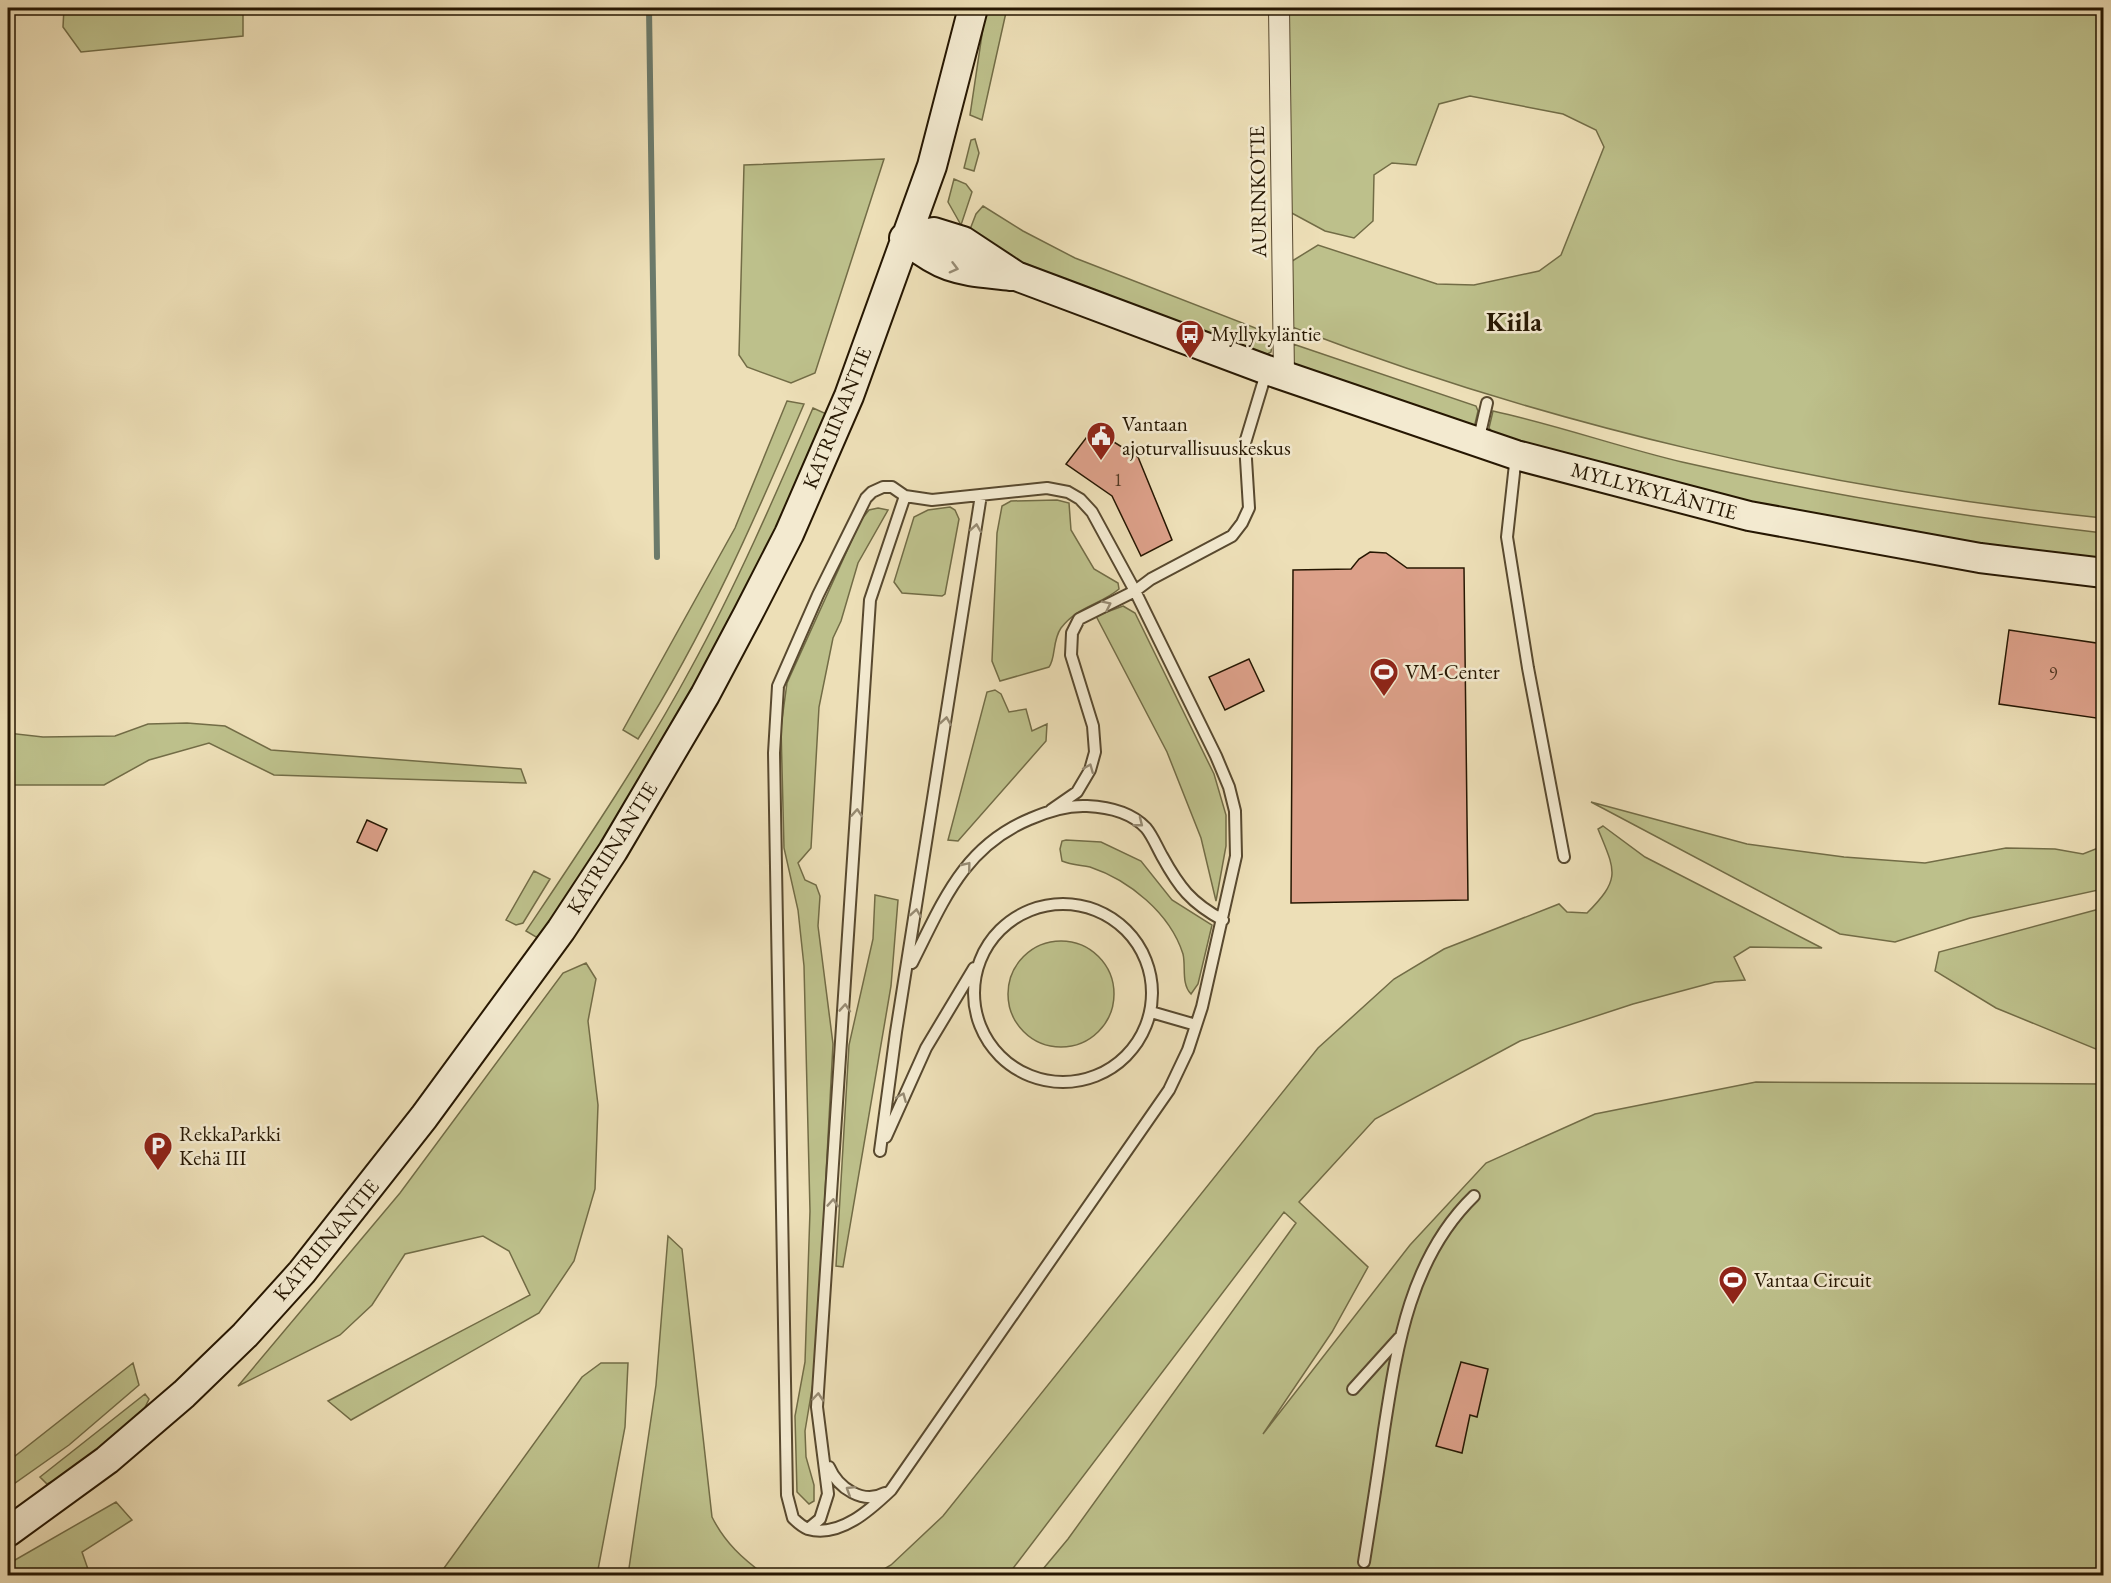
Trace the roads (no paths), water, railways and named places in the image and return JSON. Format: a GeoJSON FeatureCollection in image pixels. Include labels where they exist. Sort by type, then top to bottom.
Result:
{"type":"FeatureCollection","features":[{"type":"Feature","properties":{"kind":"main road","name":"KATRIINANTIE"},"geometry":{"type":"LineString","coordinates":[[8,1532],[126,1445],[245,1335],[302,1272],[364,1195],[561,930],[613,851],[705,694],[789,534],[849,396],[904,238],[932,166],[973,8]]}},
{"type":"Feature","properties":{"kind":"main road","name":"MYLLYKYLÄNTIE"},"geometry":{"type":"LineString","coordinates":[[904,238],[934,232],[963,241],[1017,276],[1276,373],[1516,455],[1749,516],[1980,558],[2103,573]]}},
{"type":"Feature","properties":{"kind":"street","name":"AURINKOTIE"},"geometry":{"type":"LineString","coordinates":[[1276,373],[1279,8]]}},
{"type":"Feature","properties":{"kind":"lane"},"geometry":{"type":"LineString","coordinates":[[908,971],[953,882],[979,851],[1005,829],[1051,810],[1077,792],[1090,770],[1095,752],[1093,726],[1071,656],[1072,633],[1079,619],[1135,591],[1151,579],[1232,536],[1242,523],[1249,508],[1245,443],[1276,373]]}},
{"type":"Feature","properties":{"kind":"lane"},"geometry":{"type":"LineString","coordinates":[[1478,442],[1488,403]]}},
{"type":"Feature","properties":{"kind":"lane"},"geometry":{"type":"LineString","coordinates":[[1516,455],[1508,537],[1528,668],[1564,857]]}},
{"type":"Feature","properties":{"kind":"lane"},"geometry":{"type":"LineString","coordinates":[[883,487],[892,487],[905,496],[932,500],[1047,488],[1068,492],[1080,499],[1092,512],[1135,591],[1229,787],[1237,833],[1236,856],[1223,920],[1197,1025],[1169,1090],[891,1490],[869,1510],[846,1524],[826,1530],[808,1529],[793,1518],[787,1495],[774,753],[778,686],[818,595],[866,498],[883,487]]}},
{"type":"Feature","properties":{"kind":"lane"},"geometry":{"type":"LineString","coordinates":[[981,495],[908,971],[896,1032],[880,1151],[926,1048],[984,952],[996,934],[1012,920],[1031,910],[1051,905],[1072,905],[1093,909],[1120,926],[1141,950],[1149,970],[1152,991],[1150,1012],[1136,1044],[1112,1069],[1090,1078],[1068,1083],[1044,1081],[1012,1066],[988,1042],[978,1020],[974,997],[976,974],[984,952]]}},
{"type":"Feature","properties":{"kind":"lane"},"geometry":{"type":"LineString","coordinates":[[808,1529],[820,1519],[826,1502],[824,1455],[817,1407],[870,600],[905,496]]}},
{"type":"Feature","properties":{"kind":"lane"},"geometry":{"type":"LineString","coordinates":[[1051,810],[1080,806],[1107,807],[1134,818],[1146,829],[1176,881],[1192,901],[1223,920]]}},
{"type":"Feature","properties":{"kind":"lane"},"geometry":{"type":"LineString","coordinates":[[1150,1012],[1197,1025]]}},
{"type":"Feature","properties":{"kind":"lane"},"geometry":{"type":"LineString","coordinates":[[1364,1562],[1399,1338],[1430,1252],[1454,1216],[1474,1196]]}},
{"type":"Feature","properties":{"kind":"lane"},"geometry":{"type":"LineString","coordinates":[[1353,1389],[1399,1338]]}},
{"type":"Feature","properties":{"kind":"lane"},"geometry":{"type":"LineString","coordinates":[[824,1455],[833,1477],[852,1494],[876,1497],[891,1490]]}},
{"type":"Feature","properties":{"kind":"waterway"},"geometry":{"type":"LineString","coordinates":[[649,8],[657,557]]}},
{"type":"Feature","properties":{"kind":"place","name":"Myllykyläntie"},"geometry":{"type":"Point","coordinates":[1190,360]}},
{"type":"Feature","properties":{"kind":"place","name":"Vantaan ajoturvallisuuskeskus"},"geometry":{"type":"Point","coordinates":[1101,462]}},
{"type":"Feature","properties":{"kind":"place","name":"VM-Center"},"geometry":{"type":"Point","coordinates":[1384,698]}},
{"type":"Feature","properties":{"kind":"place","name":"RekkaParkki Kehä III"},"geometry":{"type":"Point","coordinates":[158,1172]}},
{"type":"Feature","properties":{"kind":"place","name":"Vantaa Circuit"},"geometry":{"type":"Point","coordinates":[1733,1306]}},
{"type":"Feature","properties":{"kind":"district","name":"Kiila"},"geometry":{"type":"Point","coordinates":[1514,322]}}]}
